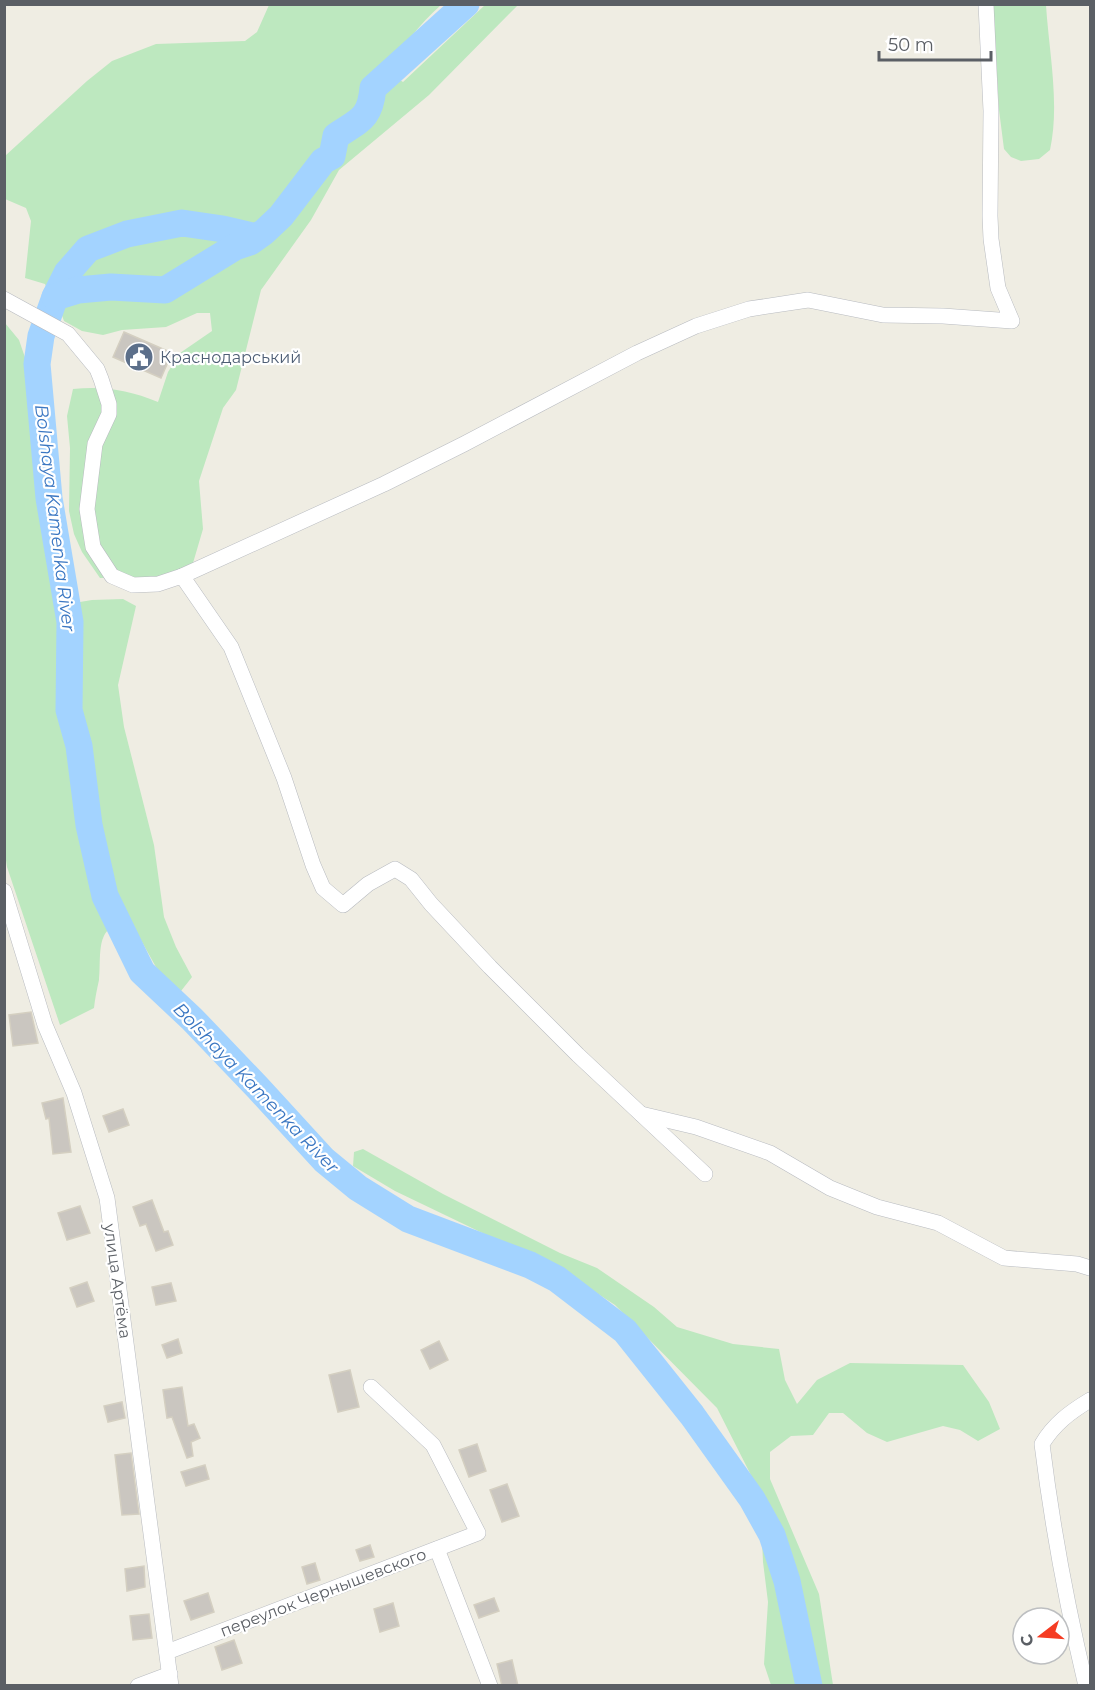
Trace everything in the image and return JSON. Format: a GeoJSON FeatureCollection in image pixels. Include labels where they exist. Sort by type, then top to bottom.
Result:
{"type":"FeatureCollection","features":[{"type":"Feature","properties":{"kind":"street"},"geometry":{"type":"LineString","coordinates":[[4,299],[68,334],[97,369],[109,404],[109,414],[95,444],[87,509],[93,547],[112,576],[133,585],[158,584],[182,576],[384,484],[637,353],[696,326],[748,309],[808,300],[883,315],[1012,321],[998,288],[990,216],[991,111],[986,4]]}},
{"type":"Feature","properties":{"kind":"street"},"geometry":{"type":"LineString","coordinates":[[182,576],[231,647],[284,778],[313,866],[323,888],[343,905],[368,884],[395,869],[411,879],[431,904],[490,967],[578,1055],[705,1174]]}},
{"type":"Feature","properties":{"kind":"street","name":"улица Артёма"},"geometry":{"type":"LineString","coordinates":[[4,891],[45,1025],[74,1093],[107,1198],[171,1680]]}},
{"type":"Feature","properties":{"kind":"street"},"geometry":{"type":"LineString","coordinates":[[639,1113],[696,1127],[770,1153],[830,1188],[877,1207],[938,1223],[1004,1258],[1077,1264],[1090,1268]]}},
{"type":"Feature","properties":{"kind":"street","name":"переулок Чернышевского"},"geometry":{"type":"LineString","coordinates":[[167,1652],[478,1533],[433,1445],[371,1387]]}},
{"type":"Feature","properties":{"kind":"street"},"geometry":{"type":"LineString","coordinates":[[1086,1686],[1072,1629],[1042,1444],[1057,1424],[1090,1400]]}},
{"type":"Feature","properties":{"kind":"street"},"geometry":{"type":"LineString","coordinates":[[437,1549],[490,1686]]}},
{"type":"Feature","properties":{"kind":"street"},"geometry":{"type":"LineString","coordinates":[[138,1686],[171,1680]]}},
{"type":"Feature","properties":{"kind":"green space"},"geometry":{"type":"Polygon","coordinates":[[[269,5],[441,5],[412,36],[395,64],[391,74],[403,82],[485,5],[518,5],[429,95],[339,170],[311,220],[261,290],[236,390],[223,408],[199,481],[203,529],[193,563],[170,577],[100,578],[82,552],[74,534],[69,511],[70,448],[67,416],[73,389],[116,390],[137,394],[158,402],[168,372],[180,353],[212,331],[210,313],[197,313],[166,327],[122,330],[103,335],[82,331],[64,321],[45,284],[25,278],[31,221],[26,208],[5,199],[5,156],[112,61],[156,44],[245,41],[257,32],[269,5]],[[182,223],[127,234],[88,249],[67,273],[56,296],[96,288],[149,291],[169,288],[255,237],[223,229],[182,223]]]}},
{"type":"Feature","properties":{"kind":"green space"},"geometry":{"type":"Polygon","coordinates":[[[993,5],[1046,5],[1054,115],[1050,150],[1039,159],[1021,161],[1011,157],[1004,149],[999,110],[993,5]]]}},
{"type":"Feature","properties":{"kind":"green space"},"geometry":{"type":"Polygon","coordinates":[[[175,231],[218,236],[231,242],[198,264],[157,282],[91,284],[74,280],[82,264],[104,247],[175,231]]]}},
{"type":"Feature","properties":{"kind":"green space"},"geometry":{"type":"Polygon","coordinates":[[[5,323],[19,340],[30,372],[34,471],[38,505],[51,539],[62,605],[92,600],[123,599],[136,606],[118,685],[124,727],[154,845],[164,917],[176,947],[192,977],[181,991],[166,985],[132,924],[120,924],[105,934],[102,942],[94,1008],[60,1025],[7,867],[5,854],[5,323]]]}},
{"type":"Feature","properties":{"kind":"green space"},"geometry":{"type":"Polygon","coordinates":[[[363,1149],[443,1194],[560,1253],[597,1268],[654,1307],[677,1327],[733,1344],[779,1349],[785,1380],[797,1404],[817,1380],[850,1363],[963,1365],[989,1402],[1000,1429],[978,1441],[960,1430],[943,1426],[887,1442],[867,1433],[843,1413],[829,1413],[813,1435],[791,1436],[770,1452],[770,1479],[819,1594],[833,1685],[771,1685],[764,1664],[768,1602],[763,1562],[760,1493],[717,1408],[615,1305],[566,1273],[395,1191],[353,1166],[354,1152],[363,1149]]]}},
{"type":"Feature","properties":{"kind":"building"},"geometry":{"type":"Polygon","coordinates":[[[124,332],[172,353],[161,378],[113,357],[124,332]]]}},
{"type":"Feature","properties":{"kind":"building"},"geometry":{"type":"Polygon","coordinates":[[[31,1012],[38,1043],[13,1046],[9,1015],[31,1012]]]}},
{"type":"Feature","properties":{"kind":"building"},"geometry":{"type":"Polygon","coordinates":[[[63,1098],[71,1152],[53,1154],[49,1118],[46,1119],[42,1103],[63,1098]]]}},
{"type":"Feature","properties":{"kind":"building"},"geometry":{"type":"Polygon","coordinates":[[[123,1109],[129,1125],[109,1132],[103,1116],[123,1109]]]}},
{"type":"Feature","properties":{"kind":"building"},"geometry":{"type":"Polygon","coordinates":[[[152,1200],[164,1232],[168,1231],[173,1245],[156,1251],[146,1224],[140,1226],[133,1207],[152,1200]]]}},
{"type":"Feature","properties":{"kind":"building"},"geometry":{"type":"Polygon","coordinates":[[[80,1206],[90,1233],[67,1240],[58,1213],[80,1206]]]}},
{"type":"Feature","properties":{"kind":"building"},"geometry":{"type":"Polygon","coordinates":[[[87,1282],[94,1301],[77,1307],[70,1288],[87,1282]]]}},
{"type":"Feature","properties":{"kind":"building"},"geometry":{"type":"Polygon","coordinates":[[[171,1283],[176,1301],[156,1305],[152,1287],[171,1283]]]}},
{"type":"Feature","properties":{"kind":"building"},"geometry":{"type":"Polygon","coordinates":[[[178,1339],[182,1353],[167,1358],[162,1345],[178,1339]]]}},
{"type":"Feature","properties":{"kind":"building"},"geometry":{"type":"Polygon","coordinates":[[[439,1341],[448,1360],[430,1369],[421,1350],[439,1341]]]}},
{"type":"Feature","properties":{"kind":"building"},"geometry":{"type":"Polygon","coordinates":[[[350,1370],[359,1407],[338,1412],[329,1375],[350,1370]]]}},
{"type":"Feature","properties":{"kind":"building"},"geometry":{"type":"Polygon","coordinates":[[[182,1387],[188,1426],[194,1424],[200,1438],[191,1442],[193,1456],[187,1458],[172,1417],[167,1418],[163,1390],[182,1387]]]}},
{"type":"Feature","properties":{"kind":"building"},"geometry":{"type":"Polygon","coordinates":[[[122,1402],[125,1418],[108,1422],[104,1406],[122,1402]]]}},
{"type":"Feature","properties":{"kind":"building"},"geometry":{"type":"Polygon","coordinates":[[[477,1444],[486,1471],[469,1477],[459,1450],[477,1444]]]}},
{"type":"Feature","properties":{"kind":"building"},"geometry":{"type":"Polygon","coordinates":[[[131,1453],[139,1514],[122,1515],[115,1455],[131,1453]]]}},
{"type":"Feature","properties":{"kind":"building"},"geometry":{"type":"Polygon","coordinates":[[[205,1465],[209,1479],[186,1486],[181,1472],[205,1465]]]}},
{"type":"Feature","properties":{"kind":"building"},"geometry":{"type":"Polygon","coordinates":[[[507,1484],[519,1516],[502,1522],[490,1490],[507,1484]]]}},
{"type":"Feature","properties":{"kind":"building"},"geometry":{"type":"Polygon","coordinates":[[[370,1545],[374,1557],[360,1561],[356,1550],[370,1545]]]}},
{"type":"Feature","properties":{"kind":"building"},"geometry":{"type":"Polygon","coordinates":[[[315,1563],[320,1580],[307,1584],[302,1567],[315,1563]]]}},
{"type":"Feature","properties":{"kind":"building"},"geometry":{"type":"Polygon","coordinates":[[[144,1566],[145,1587],[127,1591],[125,1569],[144,1566]]]}},
{"type":"Feature","properties":{"kind":"building"},"geometry":{"type":"Polygon","coordinates":[[[208,1593],[214,1612],[191,1620],[184,1601],[208,1593]]]}},
{"type":"Feature","properties":{"kind":"building"},"geometry":{"type":"Polygon","coordinates":[[[494,1598],[499,1611],[479,1618],[474,1605],[494,1598]]]}},
{"type":"Feature","properties":{"kind":"building"},"geometry":{"type":"Polygon","coordinates":[[[393,1603],[399,1626],[380,1632],[374,1609],[393,1603]]]}},
{"type":"Feature","properties":{"kind":"building"},"geometry":{"type":"Polygon","coordinates":[[[149,1614],[152,1638],[133,1640],[130,1616],[149,1614]]]}},
{"type":"Feature","properties":{"kind":"building"},"geometry":{"type":"Polygon","coordinates":[[[234,1640],[242,1663],[222,1670],[215,1647],[234,1640]]]}},
{"type":"Feature","properties":{"kind":"building"},"geometry":{"type":"Polygon","coordinates":[[[512,1660],[518,1686],[502,1686],[497,1664],[512,1660]]]}},
{"type":"Feature","properties":{"kind":"waterway","name":"Bolshaya Kamenka River"},"geometry":{"type":"LineString","coordinates":[[55,297],[78,290],[111,287],[165,290],[235,247],[250,242],[281,216],[323,161],[332,156],[336,136],[366,113],[373,88],[466,4]]}},
{"type":"Feature","properties":{"kind":"waterway","name":"Bolshaya Kamenka River"},"geometry":{"type":"LineString","coordinates":[[256,237],[182,223],[127,234],[88,249],[67,273],[55,297],[41,336],[37,364],[49,498],[70,622],[69,710],[79,746],[89,825],[105,896],[142,972],[192,1019],[324,1160],[358,1188],[408,1219],[530,1265],[557,1279],[625,1331],[692,1415],[752,1499],[772,1535],[787,1581],[809,1686]]}},
{"type":"Feature","properties":{"kind":"place","name":"Краснодарський"},"geometry":{"type":"Point","coordinates":[139,357]}}]}
